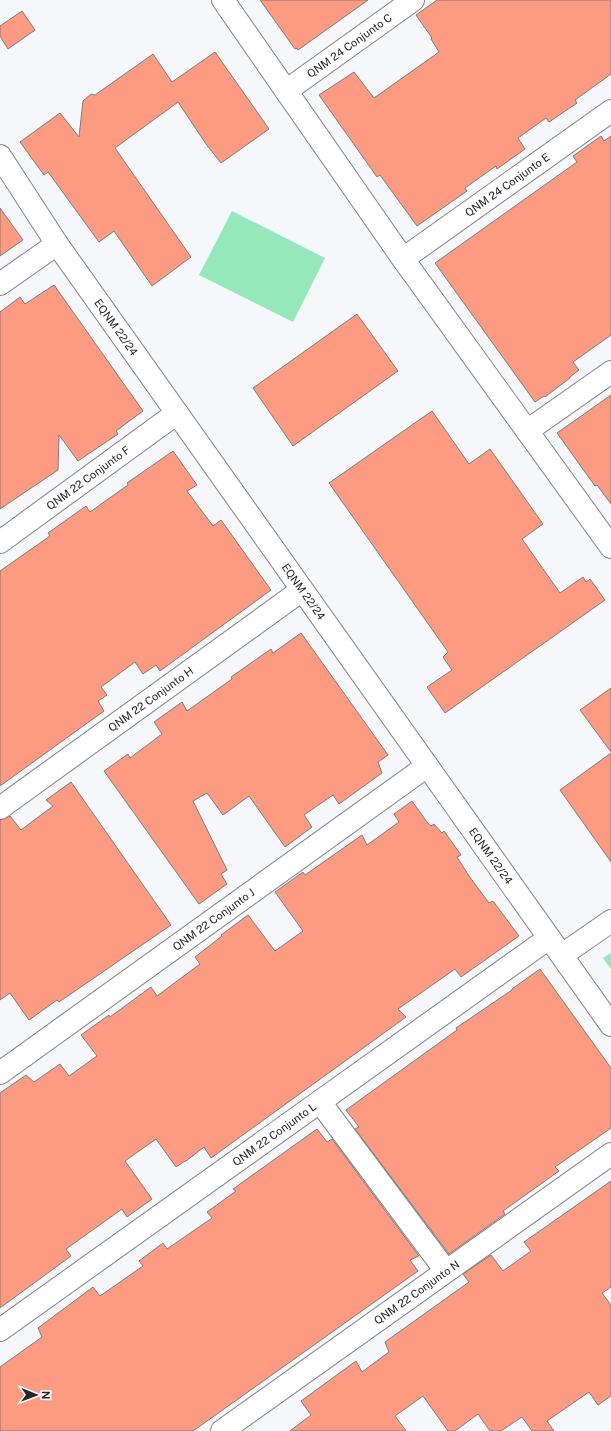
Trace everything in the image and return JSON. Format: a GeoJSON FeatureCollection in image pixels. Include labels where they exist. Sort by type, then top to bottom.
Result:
{"type":"FeatureCollection","features":[{"type":"Feature","properties":{"kind":"street"},"geometry":{"type":"LineString","coordinates":[[223,0],[403,259],[611,547]]}},
{"type":"Feature","properties":{"kind":"street","name":"QNM 24 Conjunto C"},"geometry":{"type":"LineString","coordinates":[[286,90],[413,0]]}},
{"type":"Feature","properties":{"kind":"street","name":"QNM 24 Conjunto E"},"geometry":{"type":"LineString","coordinates":[[403,259],[611,111]]}},
{"type":"Feature","properties":{"kind":"street","name":"EQNM 22/24"},"geometry":{"type":"LineString","coordinates":[[0,156],[57,244],[611,1025]]}},
{"type":"Feature","properties":{"kind":"street"},"geometry":{"type":"LineString","coordinates":[[0,284],[57,244]]}},
{"type":"Feature","properties":{"kind":"street"},"geometry":{"type":"LineString","coordinates":[[527,431],[611,372]]}},
{"type":"Feature","properties":{"kind":"street","name":"QNM 22 Conjunto F"},"geometry":{"type":"LineString","coordinates":[[0,542],[177,413]]}},
{"type":"Feature","properties":{"kind":"street","name":"QNM 22 Conjunto H"},"geometry":{"type":"LineString","coordinates":[[0,808],[302,590]]}},
{"type":"Feature","properties":{"kind":"street","name":"QNM 22 Conjunto J"},"geometry":{"type":"LineString","coordinates":[[0,1073],[427,766]]}},
{"type":"Feature","properties":{"kind":"street","name":"QNM 22 Conjunto L"},"geometry":{"type":"LineString","coordinates":[[0,1330],[320,1102],[555,947],[611,921]]}},
{"type":"Feature","properties":{"kind":"street"},"geometry":{"type":"LineString","coordinates":[[320,1102],[446,1271]]}},
{"type":"Feature","properties":{"kind":"street","name":"QNM 22 Conjunto N"},"geometry":{"type":"LineString","coordinates":[[222,1431],[611,1154]]}},
{"type":"Feature","properties":{"kind":"green space"},"geometry":{"type":"Polygon","coordinates":[[[232,211],[325,258],[293,322],[199,275],[232,211]]]}},
{"type":"Feature","properties":{"kind":"green space"},"geometry":{"type":"Polygon","coordinates":[[[611,953],[611,969],[603,958],[611,953]]]}},
{"type":"Feature","properties":{"kind":"building"},"geometry":{"type":"Polygon","coordinates":[[[260,0],[368,0],[298,50],[297,48],[295,49],[260,0]]]}},
{"type":"Feature","properties":{"kind":"building"},"geometry":{"type":"Polygon","coordinates":[[[437,0],[611,0],[611,74],[575,100],[577,103],[549,122],[546,118],[518,138],[525,149],[497,169],[496,166],[465,188],[467,191],[417,226],[380,175],[377,177],[319,95],[354,72],[374,98],[439,52],[431,39],[432,38],[416,15],[437,0]]]}},
{"type":"Feature","properties":{"kind":"building"},"geometry":{"type":"Polygon","coordinates":[[[22,11],[35,30],[8,49],[0,36],[0,26],[22,11]]]}},
{"type":"Feature","properties":{"kind":"building"},"geometry":{"type":"Polygon","coordinates":[[[215,52],[269,129],[221,163],[206,144],[178,102],[115,148],[191,257],[152,286],[114,231],[99,242],[48,172],[44,175],[20,142],[60,113],[79,137],[83,101],[91,94],[95,95],[153,54],[172,82],[215,52]]]}},
{"type":"Feature","properties":{"kind":"building"},"geometry":{"type":"Polygon","coordinates":[[[601,136],[604,141],[611,136],[611,335],[573,362],[579,370],[570,378],[545,397],[544,396],[535,402],[435,263],[577,162],[573,156],[601,136]]]}},
{"type":"Feature","properties":{"kind":"building"},"geometry":{"type":"Polygon","coordinates":[[[0,208],[23,240],[0,256],[0,208]]]}},
{"type":"Feature","properties":{"kind":"building"},"geometry":{"type":"Polygon","coordinates":[[[54,285],[143,411],[116,431],[118,434],[78,461],[59,435],[58,470],[0,509],[0,312],[20,297],[25,304],[54,285]]]}},
{"type":"Feature","properties":{"kind":"building"},"geometry":{"type":"Polygon","coordinates":[[[357,314],[398,371],[293,446],[253,388],[357,314]]]}},
{"type":"Feature","properties":{"kind":"building"},"geometry":{"type":"Polygon","coordinates":[[[611,395],[611,504],[597,485],[595,486],[557,433],[611,395]]]}},
{"type":"Feature","properties":{"kind":"building"},"geometry":{"type":"Polygon","coordinates":[[[432,411],[469,464],[490,449],[543,524],[522,539],[560,593],[583,577],[586,582],[590,579],[605,600],[445,713],[427,687],[452,670],[443,657],[448,652],[329,483],[432,411]]]}},
{"type":"Feature","properties":{"kind":"building"},"geometry":{"type":"Polygon","coordinates":[[[173,451],[197,485],[187,491],[213,526],[221,520],[271,590],[160,671],[156,665],[143,674],[135,662],[101,687],[107,695],[98,701],[104,711],[0,786],[0,571],[50,536],[48,533],[86,506],[90,512],[128,485],[127,483],[173,451]]]}},
{"type":"Feature","properties":{"kind":"building"},"geometry":{"type":"Polygon","coordinates":[[[301,633],[388,755],[378,762],[382,773],[339,804],[333,795],[304,815],[312,827],[285,847],[249,796],[223,815],[207,793],[193,801],[227,870],[221,874],[227,884],[199,904],[104,771],[128,754],[130,758],[162,734],[154,722],[182,702],[187,711],[232,679],[231,677],[271,649],[273,653],[301,633]]]}},
{"type":"Feature","properties":{"kind":"building"},"geometry":{"type":"Polygon","coordinates":[[[611,688],[611,752],[580,710],[611,688]]]}},
{"type":"Feature","properties":{"kind":"building"},"geometry":{"type":"Polygon","coordinates":[[[611,753],[611,862],[560,790],[611,753]]]}},
{"type":"Feature","properties":{"kind":"building"},"geometry":{"type":"Polygon","coordinates":[[[71,782],[171,925],[59,1002],[57,1000],[29,1020],[10,993],[0,1000],[0,820],[10,816],[21,830],[53,806],[46,800],[71,782]]]}},
{"type":"Feature","properties":{"kind":"building"},"geometry":{"type":"Polygon","coordinates":[[[412,801],[431,826],[434,824],[442,833],[444,831],[461,855],[457,857],[469,876],[489,903],[493,901],[519,936],[461,977],[455,969],[398,1009],[406,1017],[211,1158],[204,1147],[176,1167],[156,1139],[125,1161],[152,1199],[127,1217],[122,1209],[66,1249],[71,1256],[0,1308],[0,1093],[26,1075],[34,1082],[60,1064],[69,1076],[97,1056],[81,1035],[109,1015],[110,1017],[151,987],[157,996],[200,964],[195,957],[248,915],[275,951],[303,931],[275,892],[303,872],[305,875],[362,835],[367,845],[399,822],[394,814],[412,801]]]}},
{"type":"Feature","properties":{"kind":"building"},"geometry":{"type":"Polygon","coordinates":[[[540,969],[611,1068],[611,1128],[555,1167],[559,1171],[503,1211],[505,1214],[449,1254],[355,1129],[359,1127],[346,1110],[457,1030],[456,1028],[540,969]]]}},
{"type":"Feature","properties":{"kind":"building"},"geometry":{"type":"Polygon","coordinates":[[[317,1129],[327,1142],[332,1139],[419,1256],[410,1260],[418,1271],[193,1431],[0,1431],[0,1367],[42,1337],[38,1328],[93,1287],[100,1296],[143,1266],[139,1261],[163,1243],[167,1249],[212,1218],[207,1212],[236,1191],[233,1189],[317,1129]]]}},
{"type":"Feature","properties":{"kind":"building"},"geometry":{"type":"Polygon","coordinates":[[[611,1181],[611,1287],[602,1293],[611,1305],[611,1396],[598,1405],[589,1392],[547,1421],[554,1431],[532,1431],[522,1417],[501,1431],[490,1431],[478,1414],[455,1431],[448,1431],[423,1396],[395,1416],[406,1431],[290,1431],[311,1415],[301,1401],[356,1361],[362,1372],[389,1352],[385,1342],[469,1282],[463,1274],[491,1255],[503,1271],[531,1251],[524,1242],[611,1181]]]}}]}
